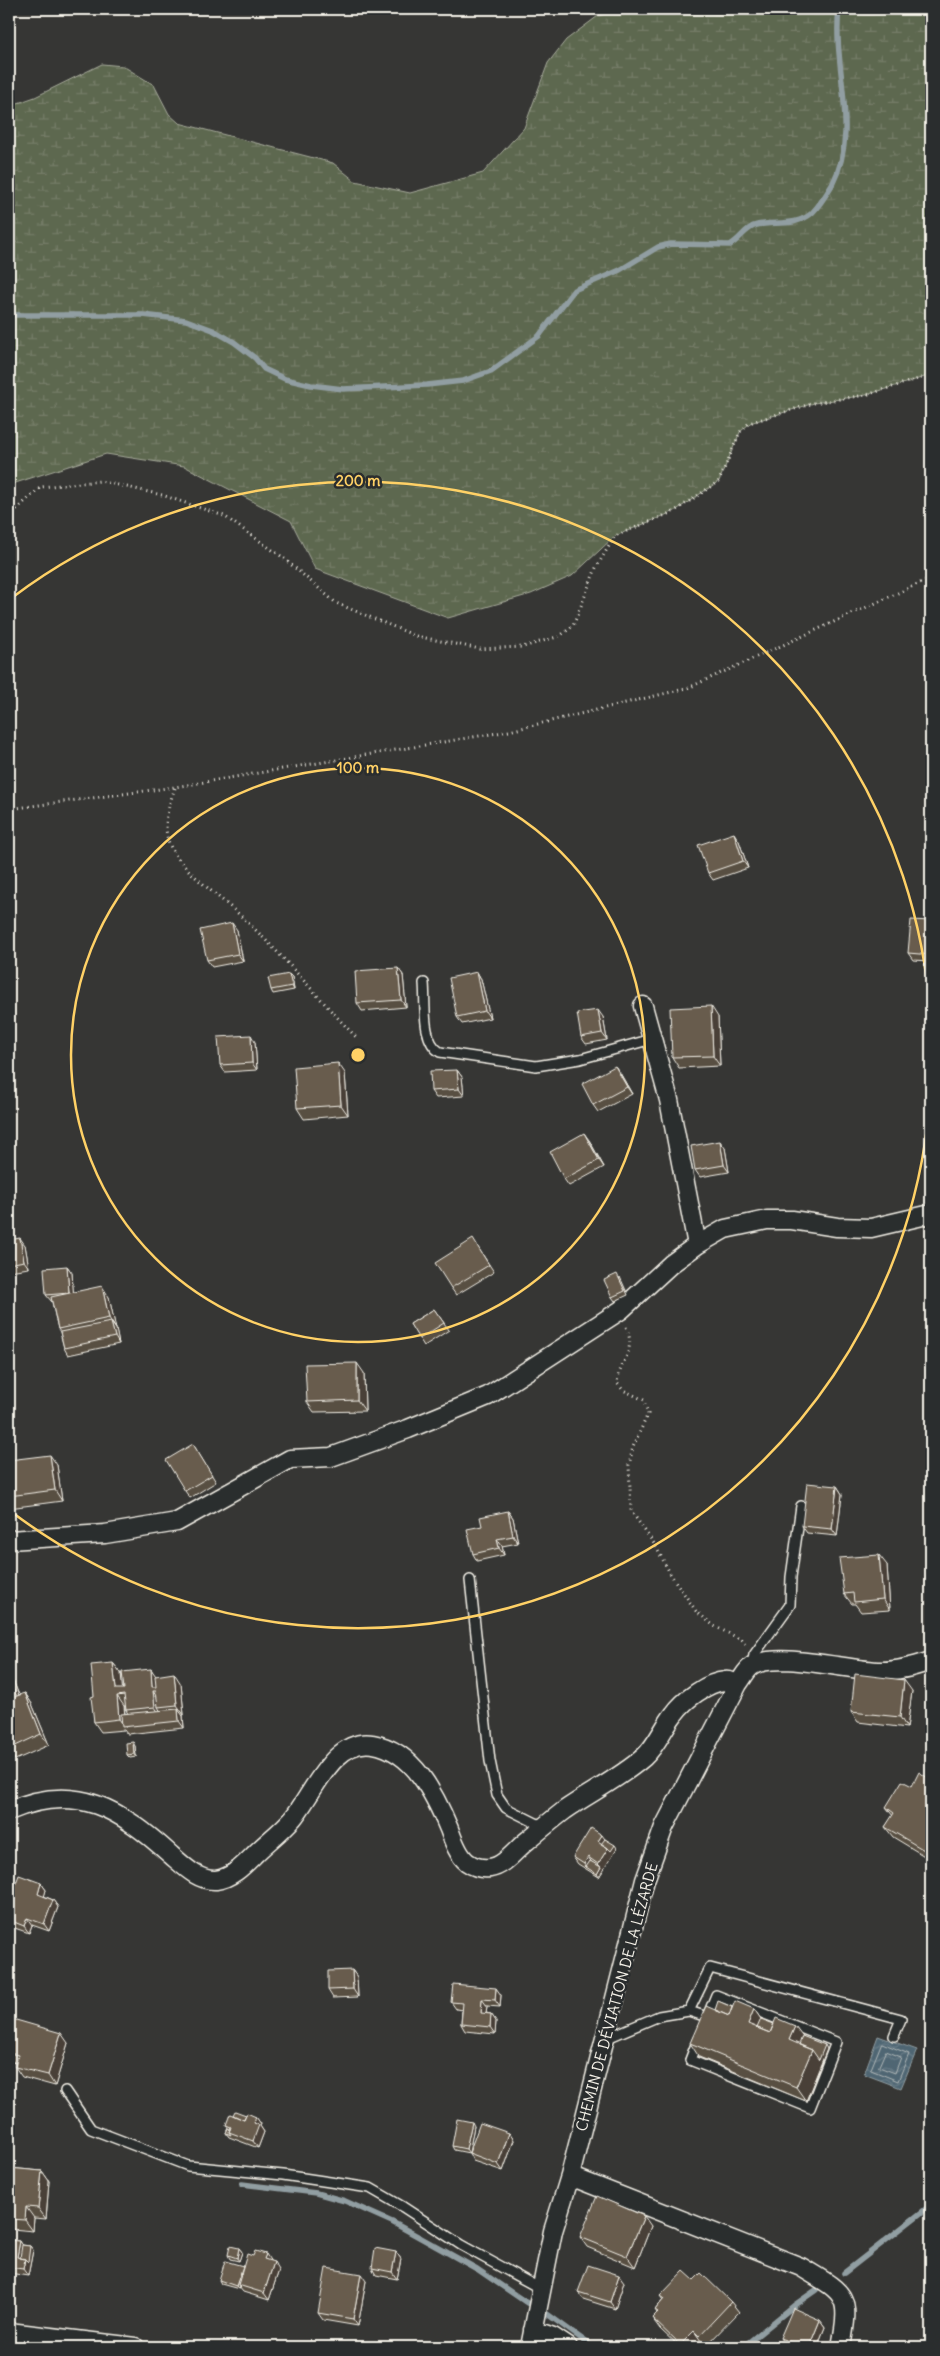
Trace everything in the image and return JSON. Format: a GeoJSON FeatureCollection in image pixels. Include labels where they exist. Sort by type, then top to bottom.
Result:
{"type":"FeatureCollection","features":[{"type":"Feature","properties":{"kind":"street"},"geometry":{"type":"LineString","coordinates":[[643,1006],[669,1100],[697,1245]]}},
{"type":"Feature","properties":{"kind":"street"},"geometry":{"type":"LineString","coordinates":[[9,1540],[105,1534],[178,1522],[290,1459],[331,1457],[408,1429],[488,1396],[620,1310],[671,1264],[697,1245],[725,1229],[767,1220],[792,1220],[837,1227],[871,1228],[931,1214]]}},
{"type":"Feature","properties":{"kind":"street"},"geometry":{"type":"LineString","coordinates":[[753,1660],[766,1662],[814,1662],[882,1671],[905,1668],[931,1661]]}},
{"type":"Feature","properties":{"kind":"street","name":"CHEMIN DE DÉVIATION DE LA LÉZARDE"},"geometry":{"type":"LineString","coordinates":[[530,2347],[553,2231],[570,2176],[645,1880],[664,1828],[738,1684],[753,1660]]}},
{"type":"Feature","properties":{"kind":"street"},"geometry":{"type":"LineString","coordinates":[[9,1811],[33,1802],[78,1799],[97,1803],[149,1836],[202,1879],[217,1880],[232,1875],[294,1817],[332,1763],[346,1750],[358,1745],[371,1744],[385,1747],[416,1769],[432,1793],[457,1849],[467,1862],[480,1868],[501,1865],[566,1810],[616,1779],[646,1755],[684,1702],[713,1684],[727,1680],[738,1684]]}},
{"type":"Feature","properties":{"kind":"street"},"geometry":{"type":"LineString","coordinates":[[570,2176],[801,2267],[835,2287],[843,2298],[847,2315],[841,2347]]}},
{"type":"Feature","properties":{"kind":"street"},"geometry":{"type":"LineString","coordinates":[[533,2330],[553,2337],[568,2347]]}},
{"type":"Feature","properties":{"kind":"street"},"geometry":{"type":"LineString","coordinates":[[9,2332],[135,2347]]}},
{"type":"Feature","properties":{"kind":"lane"},"geometry":{"type":"LineString","coordinates":[[424,983],[428,1037],[434,1049],[440,1052],[536,1066],[580,1059],[652,1039]]}},
{"type":"Feature","properties":{"kind":"lane"},"geometry":{"type":"LineString","coordinates":[[753,1660],[790,1605],[791,1577],[801,1506]]}},
{"type":"Feature","properties":{"kind":"lane"},"geometry":{"type":"LineString","coordinates":[[470,1580],[490,1761],[497,1795],[506,1808],[544,1827]]}},
{"type":"Feature","properties":{"kind":"lane"},"geometry":{"type":"LineString","coordinates":[[689,2010],[710,1968],[902,2019],[894,2036]]}},
{"type":"Feature","properties":{"kind":"lane"},"geometry":{"type":"LineString","coordinates":[[716,1995],[836,2042],[810,2108],[690,2060],[707,2017],[716,1995]]}},
{"type":"Feature","properties":{"kind":"lane"},"geometry":{"type":"LineString","coordinates":[[604,2040],[659,2016],[689,2010],[707,2017]]}},
{"type":"Feature","properties":{"kind":"lane"},"geometry":{"type":"LineString","coordinates":[[65,2091],[91,2129],[188,2166],[283,2175],[370,2188],[404,2207],[461,2245],[541,2289]]}},
{"type":"Feature","properties":{"kind":"path"},"geometry":{"type":"LineString","coordinates":[[9,516],[41,488],[100,481],[162,496],[224,516],[281,556],[336,604],[416,636],[480,649],[523,647],[560,636],[573,626],[596,568],[615,536],[676,511],[719,481],[740,432],[750,423],[814,403],[866,395],[931,375]]}},
{"type":"Feature","properties":{"kind":"path"},"geometry":{"type":"LineString","coordinates":[[9,809],[175,787],[509,731],[688,688],[931,578]]}},
{"type":"Feature","properties":{"kind":"path"},"geometry":{"type":"LineString","coordinates":[[175,787],[168,808],[166,830],[169,845],[190,872],[244,918],[356,1037]]}},
{"type":"Feature","properties":{"kind":"path"},"geometry":{"type":"LineString","coordinates":[[604,1321],[625,1325],[630,1336],[629,1352],[619,1369],[618,1383],[623,1390],[644,1400],[648,1414],[633,1447],[629,1465],[631,1511],[655,1545],[671,1575],[696,1611],[714,1626],[742,1640],[753,1660]]}},
{"type":"Feature","properties":{"kind":"green space"},"geometry":{"type":"Polygon","coordinates":[[[624,9],[931,9],[931,375],[866,395],[814,403],[750,423],[740,432],[719,481],[675,511],[615,536],[572,576],[531,594],[448,618],[315,569],[291,521],[184,466],[106,454],[9,485],[9,104],[15,104],[35,97],[102,64],[123,66],[154,85],[169,114],[179,123],[333,163],[355,181],[410,193],[483,173],[524,128],[548,63],[566,40],[598,16],[624,9]]]}},
{"type":"Feature","properties":{"kind":"water"},"geometry":{"type":"Polygon","coordinates":[[[878,2036],[917,2050],[901,2088],[864,2074],[878,2036]]]}},
{"type":"Feature","properties":{"kind":"building"},"geometry":{"type":"Polygon","coordinates":[[[734,833],[743,861],[708,873],[698,845],[734,833]]]}},
{"type":"Feature","properties":{"kind":"building"},"geometry":{"type":"Polygon","coordinates":[[[911,920],[931,921],[931,955],[908,953],[911,920]]]}},
{"type":"Feature","properties":{"kind":"building"},"geometry":{"type":"Polygon","coordinates":[[[232,923],[238,954],[207,960],[200,930],[232,923]]]}},
{"type":"Feature","properties":{"kind":"building"},"geometry":{"type":"Polygon","coordinates":[[[398,968],[401,1000],[357,1003],[355,971],[398,968]]]}},
{"type":"Feature","properties":{"kind":"building"},"geometry":{"type":"Polygon","coordinates":[[[477,972],[485,1011],[457,1017],[449,978],[477,972]]]}},
{"type":"Feature","properties":{"kind":"building"},"geometry":{"type":"Polygon","coordinates":[[[289,974],[292,986],[271,990],[268,978],[289,974]]]}},
{"type":"Feature","properties":{"kind":"building"},"geometry":{"type":"Polygon","coordinates":[[[711,1006],[713,1056],[672,1057],[670,1008],[711,1006]]]}},
{"type":"Feature","properties":{"kind":"building"},"geometry":{"type":"Polygon","coordinates":[[[598,1010],[602,1033],[581,1037],[577,1013],[598,1010]]]}},
{"type":"Feature","properties":{"kind":"building"},"geometry":{"type":"Polygon","coordinates":[[[251,1035],[252,1063],[220,1065],[218,1037],[251,1035]]]}},
{"type":"Feature","properties":{"kind":"building"},"geometry":{"type":"Polygon","coordinates":[[[338,1063],[341,1105],[297,1108],[294,1067],[338,1063]]]}},
{"type":"Feature","properties":{"kind":"building"},"geometry":{"type":"Polygon","coordinates":[[[615,1066],[627,1087],[593,1105],[582,1084],[615,1066]]]}},
{"type":"Feature","properties":{"kind":"building"},"geometry":{"type":"Polygon","coordinates":[[[457,1070],[459,1089],[431,1091],[430,1071],[457,1070]]]}},
{"type":"Feature","properties":{"kind":"building"},"geometry":{"type":"Polygon","coordinates":[[[584,1133],[599,1160],[564,1179],[550,1152],[584,1133]]]}},
{"type":"Feature","properties":{"kind":"building"},"geometry":{"type":"Polygon","coordinates":[[[720,1141],[724,1165],[695,1170],[691,1146],[720,1141]]]}},
{"type":"Feature","properties":{"kind":"building"},"geometry":{"type":"Polygon","coordinates":[[[20,1238],[24,1261],[9,1264],[9,1240],[20,1238]]]}},
{"type":"Feature","properties":{"kind":"building"},"geometry":{"type":"Polygon","coordinates":[[[473,1239],[489,1265],[451,1288],[435,1263],[473,1239]]]}},
{"type":"Feature","properties":{"kind":"building"},"geometry":{"type":"Polygon","coordinates":[[[67,1266],[69,1293],[46,1295],[44,1268],[67,1266]]]}},
{"type":"Feature","properties":{"kind":"building"},"geometry":{"type":"Polygon","coordinates":[[[617,1274],[625,1291],[612,1297],[604,1280],[617,1274]]]}},
{"type":"Feature","properties":{"kind":"building"},"geometry":{"type":"Polygon","coordinates":[[[102,1286],[109,1318],[58,1329],[51,1297],[102,1286]]]}},
{"type":"Feature","properties":{"kind":"building"},"geometry":{"type":"Polygon","coordinates":[[[434,1309],[444,1323],[419,1339],[410,1324],[434,1309]]]}},
{"type":"Feature","properties":{"kind":"building"},"geometry":{"type":"Polygon","coordinates":[[[111,1322],[115,1337],[64,1348],[60,1332],[111,1322]]]}},
{"type":"Feature","properties":{"kind":"building"},"geometry":{"type":"Polygon","coordinates":[[[357,1363],[357,1400],[307,1402],[305,1364],[357,1363]]]}},
{"type":"Feature","properties":{"kind":"building"},"geometry":{"type":"Polygon","coordinates":[[[193,1444],[212,1475],[185,1491],[166,1460],[193,1444]]]}},
{"type":"Feature","properties":{"kind":"building"},"geometry":{"type":"Polygon","coordinates":[[[50,1455],[55,1490],[9,1496],[9,1460],[50,1455]]]}},
{"type":"Feature","properties":{"kind":"building"},"geometry":{"type":"Polygon","coordinates":[[[807,1483],[837,1486],[832,1529],[802,1526],[807,1483]]]}},
{"type":"Feature","properties":{"kind":"building"},"geometry":{"type":"Polygon","coordinates":[[[508,1511],[513,1536],[497,1539],[499,1548],[473,1554],[467,1529],[482,1526],[480,1517],[508,1511]]]}},
{"type":"Feature","properties":{"kind":"building"},"geometry":{"type":"Polygon","coordinates":[[[879,1555],[883,1599],[854,1602],[853,1593],[844,1594],[839,1558],[879,1555]]]}},
{"type":"Feature","properties":{"kind":"building"},"geometry":{"type":"Polygon","coordinates":[[[113,1663],[116,1689],[124,1689],[122,1672],[151,1669],[152,1687],[156,1687],[155,1676],[174,1673],[177,1705],[158,1707],[156,1691],[153,1691],[155,1707],[126,1710],[124,1695],[117,1696],[119,1719],[94,1722],[91,1697],[94,1696],[91,1665],[113,1663]]]}},
{"type":"Feature","properties":{"kind":"building"},"geometry":{"type":"Polygon","coordinates":[[[855,1674],[904,1680],[900,1717],[851,1712],[855,1674]]]}},
{"type":"Feature","properties":{"kind":"building"},"geometry":{"type":"Polygon","coordinates":[[[9,1679],[15,1693],[9,1695],[9,1679]]]}},
{"type":"Feature","properties":{"kind":"building"},"geometry":{"type":"Polygon","coordinates":[[[25,1693],[41,1734],[9,1749],[9,1699],[25,1693]]]}},
{"type":"Feature","properties":{"kind":"building"},"geometry":{"type":"Polygon","coordinates":[[[178,1709],[179,1721],[122,1727],[121,1714],[178,1709]]]}},
{"type":"Feature","properties":{"kind":"building"},"geometry":{"type":"Polygon","coordinates":[[[133,1742],[134,1754],[127,1755],[126,1743],[133,1742]]]}},
{"type":"Feature","properties":{"kind":"building"},"geometry":{"type":"Polygon","coordinates":[[[919,1772],[931,1780],[931,1854],[885,1827],[894,1813],[886,1807],[902,1781],[912,1786],[919,1772]]]}},
{"type":"Feature","properties":{"kind":"building"},"geometry":{"type":"Polygon","coordinates":[[[591,1828],[602,1835],[598,1841],[608,1848],[598,1864],[588,1857],[584,1864],[573,1857],[591,1828]]]}},
{"type":"Feature","properties":{"kind":"building"},"geometry":{"type":"Polygon","coordinates":[[[605,1839],[615,1845],[611,1851],[601,1844],[605,1839]]]}},
{"type":"Feature","properties":{"kind":"building"},"geometry":{"type":"Polygon","coordinates":[[[590,1861],[601,1867],[597,1874],[586,1867],[590,1861]]]}},
{"type":"Feature","properties":{"kind":"building"},"geometry":{"type":"Polygon","coordinates":[[[19,1875],[41,1883],[38,1894],[53,1900],[44,1924],[27,1918],[24,1926],[9,1920],[9,1901],[19,1875]]]}},
{"type":"Feature","properties":{"kind":"building"},"geometry":{"type":"Polygon","coordinates":[[[352,1970],[353,1989],[328,1990],[328,1971],[352,1970]]]}},
{"type":"Feature","properties":{"kind":"building"},"geometry":{"type":"Polygon","coordinates":[[[453,1984],[496,1988],[495,2000],[482,1999],[481,2013],[491,2014],[490,2027],[461,2024],[463,2003],[451,2002],[453,1984]]]}},
{"type":"Feature","properties":{"kind":"building"},"geometry":{"type":"Polygon","coordinates":[[[718,2001],[732,2007],[729,2016],[715,2010],[718,2001]]]}},
{"type":"Feature","properties":{"kind":"building"},"geometry":{"type":"Polygon","coordinates":[[[735,2001],[754,2009],[748,2024],[770,2033],[776,2018],[795,2026],[789,2040],[812,2050],[796,2087],[690,2043],[706,2006],[729,2016],[735,2001]]]}},
{"type":"Feature","properties":{"kind":"building"},"geometry":{"type":"Polygon","coordinates":[[[9,2018],[61,2033],[48,2075],[15,2067],[18,2055],[9,2053],[9,2018]]]}},
{"type":"Feature","properties":{"kind":"building"},"geometry":{"type":"Polygon","coordinates":[[[761,2019],[774,2024],[770,2033],[757,2028],[761,2019]]]}},
{"type":"Feature","properties":{"kind":"building"},"geometry":{"type":"Polygon","coordinates":[[[802,2036],[825,2045],[819,2060],[812,2050],[799,2045],[802,2036]]]}},
{"type":"Feature","properties":{"kind":"building"},"geometry":{"type":"Polygon","coordinates":[[[235,2111],[246,2115],[244,2120],[233,2115],[235,2111]]]}},
{"type":"Feature","properties":{"kind":"building"},"geometry":{"type":"Polygon","coordinates":[[[247,2113],[256,2117],[254,2123],[259,2125],[253,2141],[229,2132],[231,2127],[226,2125],[230,2114],[244,2120],[247,2113]]]}},
{"type":"Feature","properties":{"kind":"building"},"geometry":{"type":"Polygon","coordinates":[[[457,2119],[472,2122],[466,2149],[452,2146],[457,2119]]]}},
{"type":"Feature","properties":{"kind":"building"},"geometry":{"type":"Polygon","coordinates":[[[480,2123],[509,2133],[498,2164],[469,2153],[480,2123]]]}},
{"type":"Feature","properties":{"kind":"building"},"geometry":{"type":"Polygon","coordinates":[[[9,2168],[42,2171],[38,2208],[26,2207],[25,2220],[9,2219],[9,2168]]]}},
{"type":"Feature","properties":{"kind":"building"},"geometry":{"type":"Polygon","coordinates":[[[597,2196],[644,2216],[627,2256],[580,2237],[597,2196]]]}},
{"type":"Feature","properties":{"kind":"building"},"geometry":{"type":"Polygon","coordinates":[[[9,2240],[20,2241],[17,2257],[25,2259],[23,2269],[9,2267],[9,2240]]]}},
{"type":"Feature","properties":{"kind":"building"},"geometry":{"type":"Polygon","coordinates":[[[22,2245],[30,2246],[28,2262],[20,2258],[22,2245]]]}},
{"type":"Feature","properties":{"kind":"building"},"geometry":{"type":"Polygon","coordinates":[[[230,2246],[239,2248],[237,2258],[228,2255],[230,2246]]]}},
{"type":"Feature","properties":{"kind":"building"},"geometry":{"type":"Polygon","coordinates":[[[375,2248],[396,2252],[392,2272],[372,2268],[375,2248]]]}},
{"type":"Feature","properties":{"kind":"building"},"geometry":{"type":"Polygon","coordinates":[[[255,2251],[266,2254],[264,2259],[274,2262],[264,2293],[238,2285],[247,2254],[253,2256],[255,2251]]]}},
{"type":"Feature","properties":{"kind":"building"},"geometry":{"type":"Polygon","coordinates":[[[225,2261],[243,2266],[236,2286],[219,2280],[225,2261]]]}},
{"type":"Feature","properties":{"kind":"building"},"geometry":{"type":"Polygon","coordinates":[[[588,2265],[619,2275],[610,2302],[578,2292],[588,2265]]]}},
{"type":"Feature","properties":{"kind":"building"},"geometry":{"type":"Polygon","coordinates":[[[326,2268],[361,2274],[353,2319],[318,2313],[326,2268]]]}},
{"type":"Feature","properties":{"kind":"building"},"geometry":{"type":"Polygon","coordinates":[[[684,2271],[694,2280],[701,2273],[731,2302],[699,2336],[694,2331],[680,2345],[652,2318],[658,2312],[655,2310],[664,2299],[660,2296],[684,2271]]]}},
{"type":"Feature","properties":{"kind":"building"},"geometry":{"type":"Polygon","coordinates":[[[793,2308],[820,2320],[809,2347],[803,2347],[780,2338],[793,2308]]]}},
{"type":"Feature","properties":{"kind":"waterway"},"geometry":{"type":"LineString","coordinates":[[9,315],[143,315],[186,320],[213,330],[234,342],[255,358],[264,369],[285,379],[343,389],[427,385],[463,381],[491,371],[539,336],[574,290],[620,270],[658,247],[671,244],[730,245],[753,226],[792,222],[812,213],[832,185],[840,164],[844,142],[845,120],[839,54],[839,9]]}},
{"type":"Feature","properties":{"kind":"waterway"},"geometry":{"type":"LineString","coordinates":[[242,2184],[316,2193],[345,2201],[392,2222],[477,2269],[527,2303]]}},
{"type":"Feature","properties":{"kind":"waterway"},"geometry":{"type":"LineString","coordinates":[[844,2273],[931,2205]]}},
{"type":"Feature","properties":{"kind":"waterway"},"geometry":{"type":"LineString","coordinates":[[743,2347],[816,2290]]}},
{"type":"Feature","properties":{"kind":"waterway"},"geometry":{"type":"LineString","coordinates":[[543,2311],[593,2347]]}}]}
